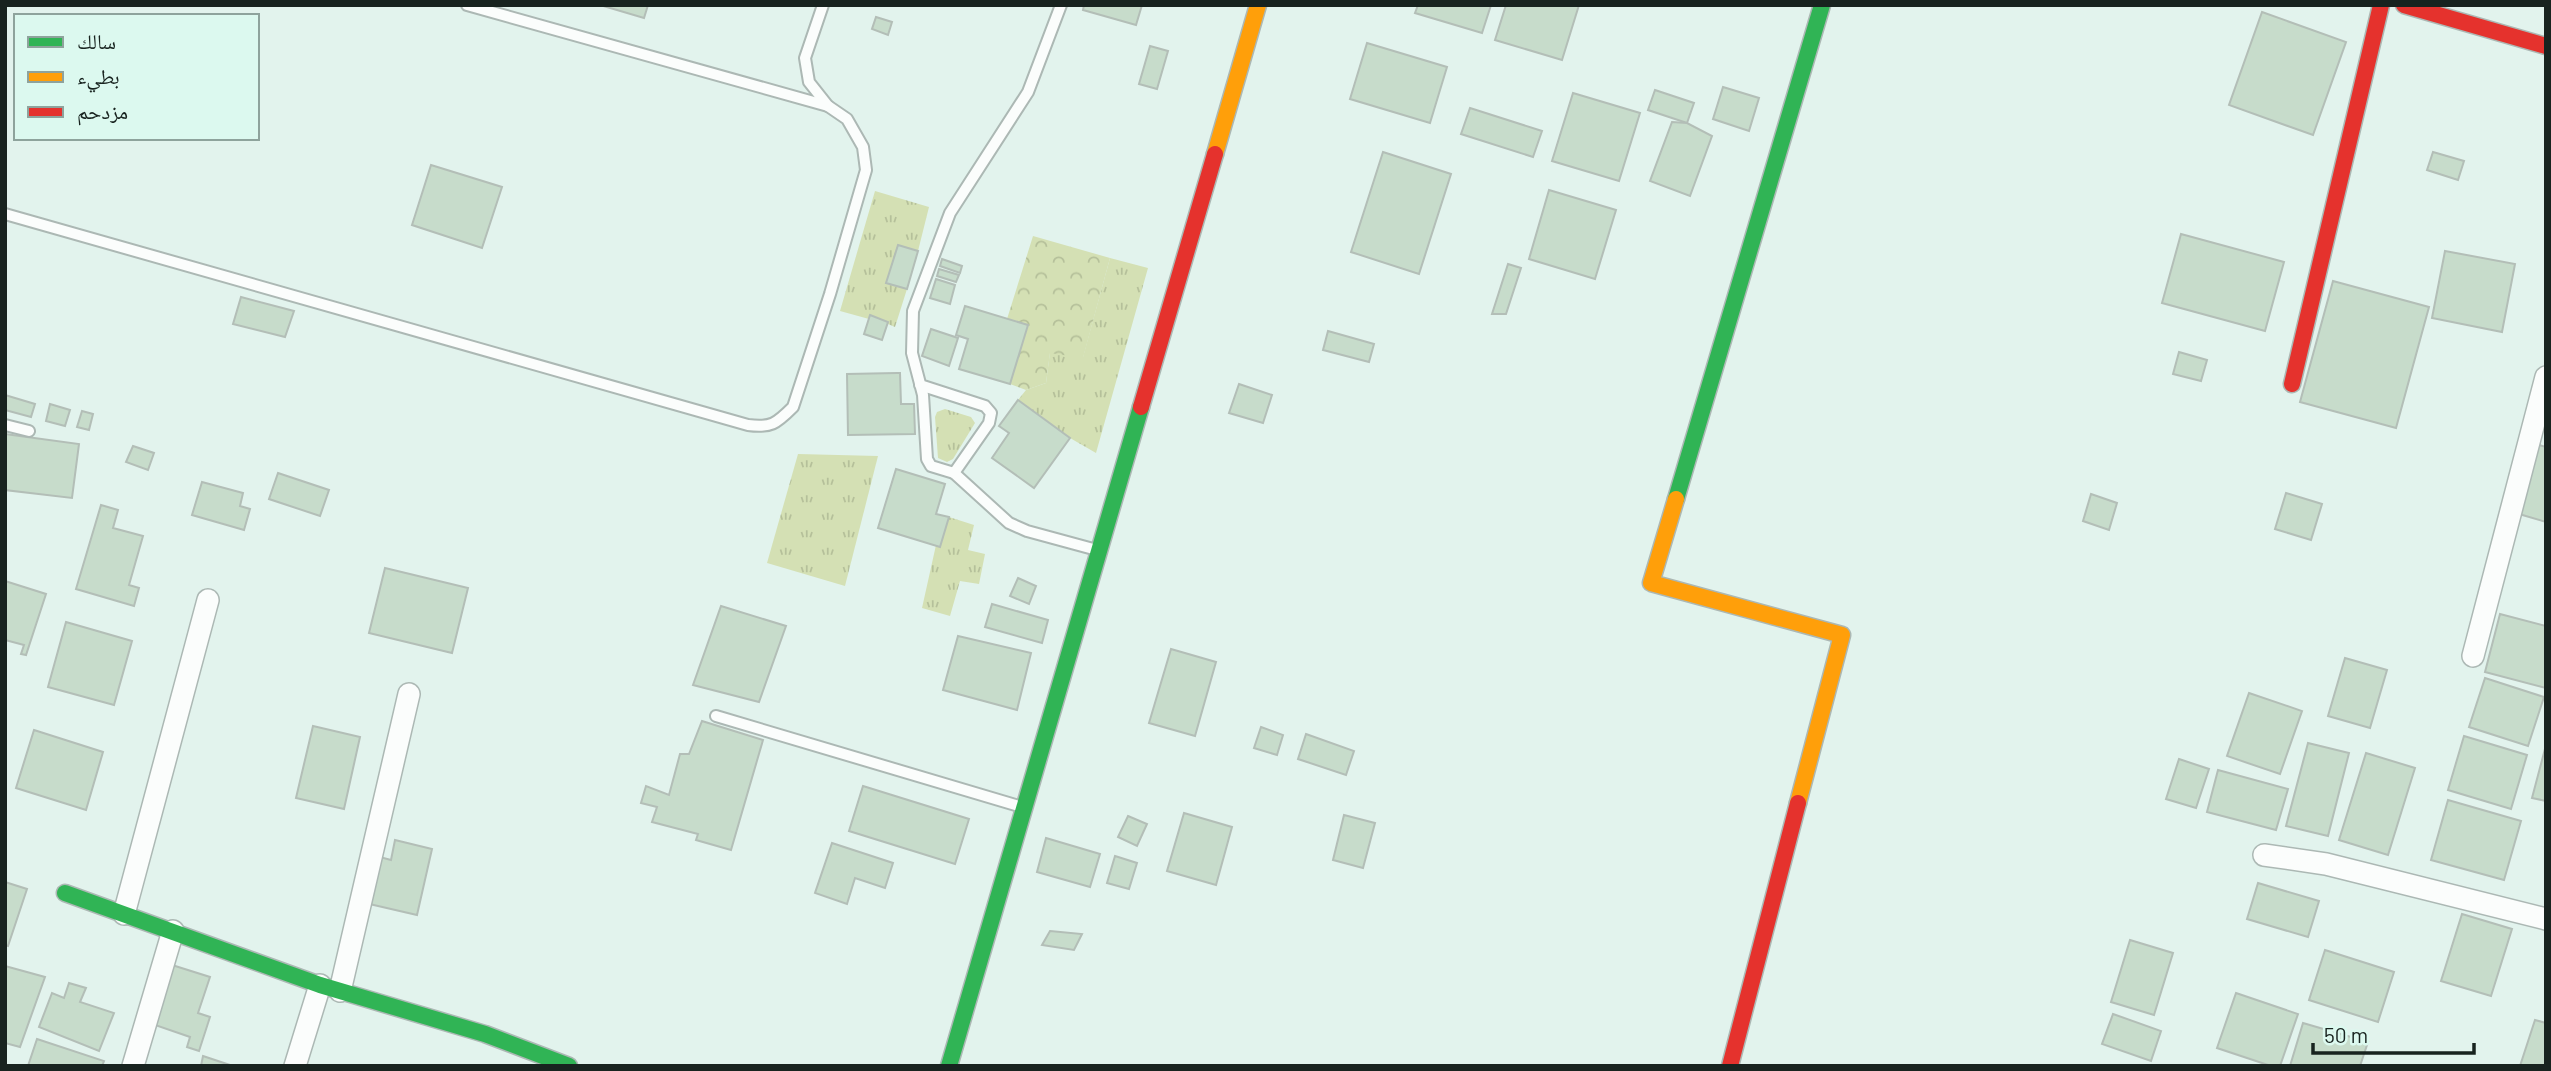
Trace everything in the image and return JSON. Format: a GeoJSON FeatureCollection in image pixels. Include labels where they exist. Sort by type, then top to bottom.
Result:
{"type":"FeatureCollection","features":[{"type":"Feature","properties":{"kind":"street"},"geometry":{"type":"LineString","coordinates":[[949,1066],[1258,5]]}},
{"type":"Feature","properties":{"kind":"street"},"geometry":{"type":"LineString","coordinates":[[1730,1066],[1842,635],[1651,583],[1822,5]]}},
{"type":"Feature","properties":{"kind":"street"},"geometry":{"type":"LineString","coordinates":[[2292,384],[2381,5]]}},
{"type":"Feature","properties":{"kind":"street"},"geometry":{"type":"LineString","coordinates":[[2404,5],[2546,46]]}},
{"type":"Feature","properties":{"kind":"street"},"geometry":{"type":"LineString","coordinates":[[2473,656],[2546,377]]}},
{"type":"Feature","properties":{"kind":"street"},"geometry":{"type":"LineString","coordinates":[[124,914],[208,600]]}},
{"type":"Feature","properties":{"kind":"street"},"geometry":{"type":"LineString","coordinates":[[295,1066],[330,988],[409,694]]}},
{"type":"Feature","properties":{"kind":"street"},"geometry":{"type":"LineString","coordinates":[[2264,855],[2326,864],[2546,919]]}},
{"type":"Feature","properties":{"kind":"street"},"geometry":{"type":"LineString","coordinates":[[65,893],[330,988],[485,1034],[569,1066]]}},
{"type":"Feature","properties":{"kind":"street"},"geometry":{"type":"LineString","coordinates":[[133,1066],[173,931]]}},
{"type":"Feature","properties":{"kind":"lane"},"geometry":{"type":"LineString","coordinates":[[467,5],[828,106]]}},
{"type":"Feature","properties":{"kind":"lane"},"geometry":{"type":"LineString","coordinates":[[5,214],[748,425],[765,427],[779,421],[793,407],[830,295],[866,170],[863,147],[847,119],[828,106],[809,82],[805,58],[823,5]]}},
{"type":"Feature","properties":{"kind":"lane"},"geometry":{"type":"LineString","coordinates":[[1061,5],[1028,92],[950,213],[913,311],[912,353],[920,385],[927,459],[930,466],[954,473],[1009,523],[1027,531],[1099,551]]}},
{"type":"Feature","properties":{"kind":"lane"},"geometry":{"type":"LineString","coordinates":[[920,385],[985,406],[991,414],[989,423],[954,473]]}},
{"type":"Feature","properties":{"kind":"lane"},"geometry":{"type":"LineString","coordinates":[[5,425],[29,430]]}},
{"type":"Feature","properties":{"kind":"lane"},"geometry":{"type":"LineString","coordinates":[[716,716],[1025,808]]}},
{"type":"Feature","properties":{"kind":"green space"},"geometry":{"type":"Polygon","coordinates":[[[875,191],[929,207],[918,251],[898,245],[886,282],[907,289],[895,327],[871,316],[869,319],[840,311],[875,191]]]}},
{"type":"Feature","properties":{"kind":"green space"},"geometry":{"type":"Polygon","coordinates":[[[1033,236],[1110,258],[1083,358],[1050,353],[1046,383],[1026,390],[1010,384],[1028,326],[1007,319],[1033,236]]]}},
{"type":"Feature","properties":{"kind":"green space"},"geometry":{"type":"Polygon","coordinates":[[[1110,258],[1148,268],[1096,453],[1070,438],[1018,400],[1026,390],[1046,383],[1050,352],[1083,357],[1110,258]]]}},
{"type":"Feature","properties":{"kind":"green space"},"geometry":{"type":"Polygon","coordinates":[[[945,409],[971,417],[975,423],[953,459],[947,462],[938,458],[935,417],[937,412],[945,409]]]}},
{"type":"Feature","properties":{"kind":"green space"},"geometry":{"type":"Polygon","coordinates":[[[798,454],[878,456],[845,586],[767,563],[798,454]]]}},
{"type":"Feature","properties":{"kind":"green space"},"geometry":{"type":"Polygon","coordinates":[[[949,517],[974,525],[968,550],[985,554],[979,584],[960,581],[950,616],[922,608],[936,545],[940,546],[949,517]]]}},
{"type":"Feature","properties":{"kind":"building"},"geometry":{"type":"Polygon","coordinates":[[[600,5],[648,5],[644,18],[600,5]]]}},
{"type":"Feature","properties":{"kind":"building"},"geometry":{"type":"Polygon","coordinates":[[[1084,5],[1142,5],[1136,25],[1083,10],[1084,5]]]}},
{"type":"Feature","properties":{"kind":"building"},"geometry":{"type":"Polygon","coordinates":[[[1418,5],[1491,5],[1482,33],[1415,13],[1418,5]]]}},
{"type":"Feature","properties":{"kind":"building"},"geometry":{"type":"Polygon","coordinates":[[[1506,5],[1579,5],[1562,60],[1495,40],[1506,5]]]}},
{"type":"Feature","properties":{"kind":"building"},"geometry":{"type":"Polygon","coordinates":[[[2262,12],[2346,42],[2313,135],[2229,105],[2262,12]]]}},
{"type":"Feature","properties":{"kind":"building"},"geometry":{"type":"Polygon","coordinates":[[[876,17],[892,22],[888,35],[872,29],[876,17]]]}},
{"type":"Feature","properties":{"kind":"building"},"geometry":{"type":"Polygon","coordinates":[[[1367,43],[1447,67],[1430,123],[1350,99],[1367,43]]]}},
{"type":"Feature","properties":{"kind":"building"},"geometry":{"type":"Polygon","coordinates":[[[1150,46],[1168,51],[1157,89],[1139,84],[1150,46]]]}},
{"type":"Feature","properties":{"kind":"building"},"geometry":{"type":"Polygon","coordinates":[[[1723,87],[1759,98],[1749,131],[1713,119],[1723,87]]]}},
{"type":"Feature","properties":{"kind":"building"},"geometry":{"type":"Polygon","coordinates":[[[1655,90],[1694,103],[1687,123],[1648,110],[1655,90]]]}},
{"type":"Feature","properties":{"kind":"building"},"geometry":{"type":"Polygon","coordinates":[[[1573,93],[1640,113],[1619,181],[1552,161],[1573,93]]]}},
{"type":"Feature","properties":{"kind":"building"},"geometry":{"type":"Polygon","coordinates":[[[1470,108],[1542,131],[1533,157],[1461,134],[1470,108]]]}},
{"type":"Feature","properties":{"kind":"building"},"geometry":{"type":"Polygon","coordinates":[[[1672,122],[1687,123],[1712,136],[1690,196],[1650,181],[1672,122]]]}},
{"type":"Feature","properties":{"kind":"building"},"geometry":{"type":"Polygon","coordinates":[[[1383,152],[1451,174],[1419,274],[1351,252],[1383,152]]]}},
{"type":"Feature","properties":{"kind":"building"},"geometry":{"type":"Polygon","coordinates":[[[2433,152],[2464,161],[2458,180],[2427,170],[2433,152]]]}},
{"type":"Feature","properties":{"kind":"building"},"geometry":{"type":"Polygon","coordinates":[[[431,165],[502,187],[482,248],[412,225],[431,165]]]}},
{"type":"Feature","properties":{"kind":"building"},"geometry":{"type":"Polygon","coordinates":[[[1549,190],[1616,210],[1595,279],[1529,259],[1549,190]]]}},
{"type":"Feature","properties":{"kind":"building"},"geometry":{"type":"Polygon","coordinates":[[[2181,234],[2284,262],[2265,331],[2162,303],[2181,234]]]}},
{"type":"Feature","properties":{"kind":"building"},"geometry":{"type":"Polygon","coordinates":[[[898,245],[918,251],[907,289],[886,283],[898,245]]]}},
{"type":"Feature","properties":{"kind":"building"},"geometry":{"type":"Polygon","coordinates":[[[2445,251],[2515,264],[2502,332],[2432,318],[2445,251]]]}},
{"type":"Feature","properties":{"kind":"building"},"geometry":{"type":"Polygon","coordinates":[[[942,259],[962,266],[960,273],[940,266],[942,259]]]}},
{"type":"Feature","properties":{"kind":"building"},"geometry":{"type":"Polygon","coordinates":[[[1508,264],[1521,268],[1506,314],[1492,314],[1508,264]]]}},
{"type":"Feature","properties":{"kind":"building"},"geometry":{"type":"Polygon","coordinates":[[[939,269],[959,275],[956,282],[937,276],[939,269]]]}},
{"type":"Feature","properties":{"kind":"building"},"geometry":{"type":"Polygon","coordinates":[[[936,279],[955,285],[950,304],[930,298],[936,279]]]}},
{"type":"Feature","properties":{"kind":"building"},"geometry":{"type":"Polygon","coordinates":[[[2333,281],[2429,307],[2396,428],[2300,402],[2333,281]]]}},
{"type":"Feature","properties":{"kind":"building"},"geometry":{"type":"Polygon","coordinates":[[[241,297],[294,311],[285,337],[233,324],[241,297]]]}},
{"type":"Feature","properties":{"kind":"building"},"geometry":{"type":"Polygon","coordinates":[[[965,306],[1028,325],[1010,384],[959,369],[968,339],[956,335],[965,306]]]}},
{"type":"Feature","properties":{"kind":"building"},"geometry":{"type":"Polygon","coordinates":[[[870,315],[888,322],[882,340],[864,334],[870,315]]]}},
{"type":"Feature","properties":{"kind":"building"},"geometry":{"type":"Polygon","coordinates":[[[931,329],[958,338],[949,366],[922,356],[931,329]]]}},
{"type":"Feature","properties":{"kind":"building"},"geometry":{"type":"Polygon","coordinates":[[[1328,331],[1374,344],[1369,362],[1323,350],[1328,331]]]}},
{"type":"Feature","properties":{"kind":"building"},"geometry":{"type":"Polygon","coordinates":[[[2179,352],[2207,360],[2201,381],[2173,374],[2179,352]]]}},
{"type":"Feature","properties":{"kind":"building"},"geometry":{"type":"Polygon","coordinates":[[[900,373],[901,404],[914,404],[915,434],[848,435],[847,374],[900,373]]]}},
{"type":"Feature","properties":{"kind":"building"},"geometry":{"type":"Polygon","coordinates":[[[1239,384],[1272,395],[1263,423],[1229,413],[1239,384]]]}},
{"type":"Feature","properties":{"kind":"building"},"geometry":{"type":"Polygon","coordinates":[[[5,395],[35,404],[31,417],[5,410],[5,395]]]}},
{"type":"Feature","properties":{"kind":"building"},"geometry":{"type":"Polygon","coordinates":[[[1018,400],[1070,438],[1034,488],[992,458],[1009,433],[999,426],[1018,400]]]}},
{"type":"Feature","properties":{"kind":"building"},"geometry":{"type":"Polygon","coordinates":[[[50,404],[70,410],[65,426],[46,421],[50,404]]]}},
{"type":"Feature","properties":{"kind":"building"},"geometry":{"type":"Polygon","coordinates":[[[82,411],[93,414],[89,430],[77,427],[82,411]]]}},
{"type":"Feature","properties":{"kind":"building"},"geometry":{"type":"Polygon","coordinates":[[[5,434],[79,444],[72,498],[5,490],[5,434]]]}},
{"type":"Feature","properties":{"kind":"building"},"geometry":{"type":"Polygon","coordinates":[[[2539,445],[2546,447],[2546,522],[2519,514],[2539,445]]]}},
{"type":"Feature","properties":{"kind":"building"},"geometry":{"type":"Polygon","coordinates":[[[133,446],[154,453],[148,470],[126,462],[133,446]]]}},
{"type":"Feature","properties":{"kind":"building"},"geometry":{"type":"Polygon","coordinates":[[[896,469],[945,484],[936,514],[949,517],[940,547],[878,528],[896,469]]]}},
{"type":"Feature","properties":{"kind":"building"},"geometry":{"type":"Polygon","coordinates":[[[278,473],[329,490],[320,516],[269,499],[278,473]]]}},
{"type":"Feature","properties":{"kind":"building"},"geometry":{"type":"Polygon","coordinates":[[[202,482],[243,493],[240,506],[250,509],[244,530],[192,515],[202,482]]]}},
{"type":"Feature","properties":{"kind":"building"},"geometry":{"type":"Polygon","coordinates":[[[2286,493],[2322,504],[2311,540],[2275,529],[2286,493]]]}},
{"type":"Feature","properties":{"kind":"building"},"geometry":{"type":"Polygon","coordinates":[[[2091,494],[2117,503],[2109,530],[2083,521],[2091,494]]]}},
{"type":"Feature","properties":{"kind":"building"},"geometry":{"type":"Polygon","coordinates":[[[101,505],[118,510],[113,528],[143,536],[129,585],[139,588],[134,606],[76,589],[101,505]]]}},
{"type":"Feature","properties":{"kind":"building"},"geometry":{"type":"Polygon","coordinates":[[[385,568],[468,588],[452,653],[369,633],[385,568]]]}},
{"type":"Feature","properties":{"kind":"building"},"geometry":{"type":"Polygon","coordinates":[[[1018,578],[1036,586],[1029,604],[1010,596],[1018,578]]]}},
{"type":"Feature","properties":{"kind":"building"},"geometry":{"type":"Polygon","coordinates":[[[5,581],[46,594],[26,655],[21,654],[24,645],[5,640],[5,581]]]}},
{"type":"Feature","properties":{"kind":"building"},"geometry":{"type":"Polygon","coordinates":[[[992,604],[1048,620],[1042,643],[985,627],[992,604]]]}},
{"type":"Feature","properties":{"kind":"building"},"geometry":{"type":"Polygon","coordinates":[[[721,606],[786,626],[759,702],[693,685],[721,606]]]}},
{"type":"Feature","properties":{"kind":"building"},"geometry":{"type":"Polygon","coordinates":[[[2500,614],[2546,626],[2546,688],[2485,672],[2500,614]]]}},
{"type":"Feature","properties":{"kind":"building"},"geometry":{"type":"Polygon","coordinates":[[[66,622],[132,641],[114,705],[48,687],[66,622]]]}},
{"type":"Feature","properties":{"kind":"building"},"geometry":{"type":"Polygon","coordinates":[[[958,636],[1031,653],[1017,710],[943,690],[958,636]]]}},
{"type":"Feature","properties":{"kind":"building"},"geometry":{"type":"Polygon","coordinates":[[[1171,649],[1216,662],[1195,736],[1149,723],[1171,649]]]}},
{"type":"Feature","properties":{"kind":"building"},"geometry":{"type":"Polygon","coordinates":[[[2345,658],[2387,670],[2370,728],[2328,716],[2345,658]]]}},
{"type":"Feature","properties":{"kind":"building"},"geometry":{"type":"Polygon","coordinates":[[[2485,678],[2544,697],[2528,746],[2469,727],[2485,678]]]}},
{"type":"Feature","properties":{"kind":"building"},"geometry":{"type":"Polygon","coordinates":[[[2249,693],[2302,711],[2280,774],[2227,756],[2249,693]]]}},
{"type":"Feature","properties":{"kind":"building"},"geometry":{"type":"Polygon","coordinates":[[[702,721],[763,740],[731,850],[696,840],[698,834],[652,822],[657,807],[641,803],[646,786],[669,795],[680,754],[689,754],[702,721]]]}},
{"type":"Feature","properties":{"kind":"building"},"geometry":{"type":"Polygon","coordinates":[[[313,726],[360,737],[344,809],[296,798],[313,726]]]}},
{"type":"Feature","properties":{"kind":"building"},"geometry":{"type":"Polygon","coordinates":[[[1261,727],[1283,735],[1277,755],[1254,748],[1261,727]]]}},
{"type":"Feature","properties":{"kind":"building"},"geometry":{"type":"Polygon","coordinates":[[[34,730],[103,752],[86,810],[16,788],[34,730]]]}},
{"type":"Feature","properties":{"kind":"building"},"geometry":{"type":"Polygon","coordinates":[[[1306,734],[1354,751],[1346,775],[1298,759],[1306,734]]]}},
{"type":"Feature","properties":{"kind":"building"},"geometry":{"type":"Polygon","coordinates":[[[2464,736],[2527,755],[2511,809],[2448,790],[2464,736]]]}},
{"type":"Feature","properties":{"kind":"building"},"geometry":{"type":"Polygon","coordinates":[[[2308,743],[2349,753],[2328,836],[2286,826],[2308,743]]]}},
{"type":"Feature","properties":{"kind":"building"},"geometry":{"type":"Polygon","coordinates":[[[2546,745],[2546,801],[2532,798],[2546,745]]]}},
{"type":"Feature","properties":{"kind":"building"},"geometry":{"type":"Polygon","coordinates":[[[2366,753],[2415,768],[2388,855],[2339,840],[2366,753]]]}},
{"type":"Feature","properties":{"kind":"building"},"geometry":{"type":"Polygon","coordinates":[[[2179,759],[2209,769],[2196,808],[2166,799],[2179,759]]]}},
{"type":"Feature","properties":{"kind":"building"},"geometry":{"type":"Polygon","coordinates":[[[2218,770],[2288,789],[2276,830],[2207,812],[2218,770]]]}},
{"type":"Feature","properties":{"kind":"building"},"geometry":{"type":"Polygon","coordinates":[[[863,786],[969,819],[955,864],[849,831],[863,786]]]}},
{"type":"Feature","properties":{"kind":"building"},"geometry":{"type":"Polygon","coordinates":[[[2448,800],[2521,821],[2504,880],[2431,860],[2448,800]]]}},
{"type":"Feature","properties":{"kind":"building"},"geometry":{"type":"Polygon","coordinates":[[[1184,813],[1232,827],[1216,885],[1167,871],[1184,813]]]}},
{"type":"Feature","properties":{"kind":"building"},"geometry":{"type":"Polygon","coordinates":[[[1344,815],[1375,823],[1363,868],[1333,860],[1344,815]]]}},
{"type":"Feature","properties":{"kind":"building"},"geometry":{"type":"Polygon","coordinates":[[[1128,816],[1147,824],[1137,846],[1118,837],[1128,816]]]}},
{"type":"Feature","properties":{"kind":"building"},"geometry":{"type":"Polygon","coordinates":[[[1046,838],[1100,854],[1090,887],[1037,872],[1046,838]]]}},
{"type":"Feature","properties":{"kind":"building"},"geometry":{"type":"Polygon","coordinates":[[[395,840],[432,849],[417,915],[365,903],[376,856],[391,860],[395,840]]]}},
{"type":"Feature","properties":{"kind":"building"},"geometry":{"type":"Polygon","coordinates":[[[832,843],[893,863],[885,888],[855,878],[847,904],[815,893],[832,843]]]}},
{"type":"Feature","properties":{"kind":"building"},"geometry":{"type":"Polygon","coordinates":[[[1115,856],[1137,863],[1129,889],[1107,883],[1115,856]]]}},
{"type":"Feature","properties":{"kind":"building"},"geometry":{"type":"Polygon","coordinates":[[[5,882],[27,889],[8,946],[5,945],[5,882]]]}},
{"type":"Feature","properties":{"kind":"building"},"geometry":{"type":"Polygon","coordinates":[[[2258,883],[2319,901],[2308,937],[2247,919],[2258,883]]]}},
{"type":"Feature","properties":{"kind":"building"},"geometry":{"type":"Polygon","coordinates":[[[2462,914],[2512,929],[2491,996],[2441,981],[2462,914]]]}},
{"type":"Feature","properties":{"kind":"building"},"geometry":{"type":"Polygon","coordinates":[[[1050,931],[1082,934],[1074,950],[1042,945],[1050,931]]]}},
{"type":"Feature","properties":{"kind":"building"},"geometry":{"type":"Polygon","coordinates":[[[2130,940],[2173,953],[2154,1015],[2111,1002],[2130,940]]]}},
{"type":"Feature","properties":{"kind":"building"},"geometry":{"type":"Polygon","coordinates":[[[2325,950],[2394,972],[2378,1022],[2309,1000],[2325,950]]]}},
{"type":"Feature","properties":{"kind":"building"},"geometry":{"type":"Polygon","coordinates":[[[172,965],[210,977],[198,1013],[210,1017],[199,1051],[187,1047],[190,1037],[152,1024],[172,965]]]}},
{"type":"Feature","properties":{"kind":"building"},"geometry":{"type":"Polygon","coordinates":[[[5,966],[45,977],[20,1047],[5,1043],[5,966]]]}},
{"type":"Feature","properties":{"kind":"building"},"geometry":{"type":"Polygon","coordinates":[[[69,983],[86,988],[80,1002],[114,1013],[99,1051],[39,1027],[52,993],[64,998],[69,983]]]}},
{"type":"Feature","properties":{"kind":"building"},"geometry":{"type":"Polygon","coordinates":[[[2236,993],[2298,1014],[2280,1066],[2271,1066],[2217,1048],[2236,993]]]}},
{"type":"Feature","properties":{"kind":"building"},"geometry":{"type":"Polygon","coordinates":[[[2113,1014],[2161,1031],[2151,1061],[2102,1044],[2113,1014]]]}},
{"type":"Feature","properties":{"kind":"building"},"geometry":{"type":"Polygon","coordinates":[[[2535,1020],[2546,1023],[2546,1066],[2520,1066],[2535,1020]]]}},
{"type":"Feature","properties":{"kind":"building"},"geometry":{"type":"Polygon","coordinates":[[[2303,1023],[2368,1042],[2360,1066],[2290,1066],[2303,1023]]]}},
{"type":"Feature","properties":{"kind":"building"},"geometry":{"type":"Polygon","coordinates":[[[37,1039],[104,1061],[102,1066],[28,1066],[37,1039]]]}},
{"type":"Feature","properties":{"kind":"building"},"geometry":{"type":"Polygon","coordinates":[[[203,1056],[233,1066],[201,1066],[203,1056]]]}},
{"type":"Feature","properties":{"kind":"traffic: fast"},"geometry":{"type":"LineString","coordinates":[[1676,499],[1822,5]]}},
{"type":"Feature","properties":{"kind":"traffic: fast"},"geometry":{"type":"LineString","coordinates":[[949,1066],[1141,407]]}},
{"type":"Feature","properties":{"kind":"traffic: fast"},"geometry":{"type":"LineString","coordinates":[[65,893],[320,985],[485,1034],[569,1066]]}},
{"type":"Feature","properties":{"kind":"traffic: slow"},"geometry":{"type":"LineString","coordinates":[[1215,154],[1258,5]]}},
{"type":"Feature","properties":{"kind":"traffic: slow"},"geometry":{"type":"LineString","coordinates":[[1676,499],[1651,583],[1842,635],[1798,803]]}},
{"type":"Feature","properties":{"kind":"traffic: jam"},"geometry":{"type":"LineString","coordinates":[[2292,384],[2381,5]]}},
{"type":"Feature","properties":{"kind":"traffic: jam"},"geometry":{"type":"LineString","coordinates":[[2404,5],[2546,46]]}},
{"type":"Feature","properties":{"kind":"traffic: jam"},"geometry":{"type":"LineString","coordinates":[[1141,407],[1215,154]]}},
{"type":"Feature","properties":{"kind":"traffic: jam"},"geometry":{"type":"LineString","coordinates":[[1730,1066],[1798,803]]}}]}
